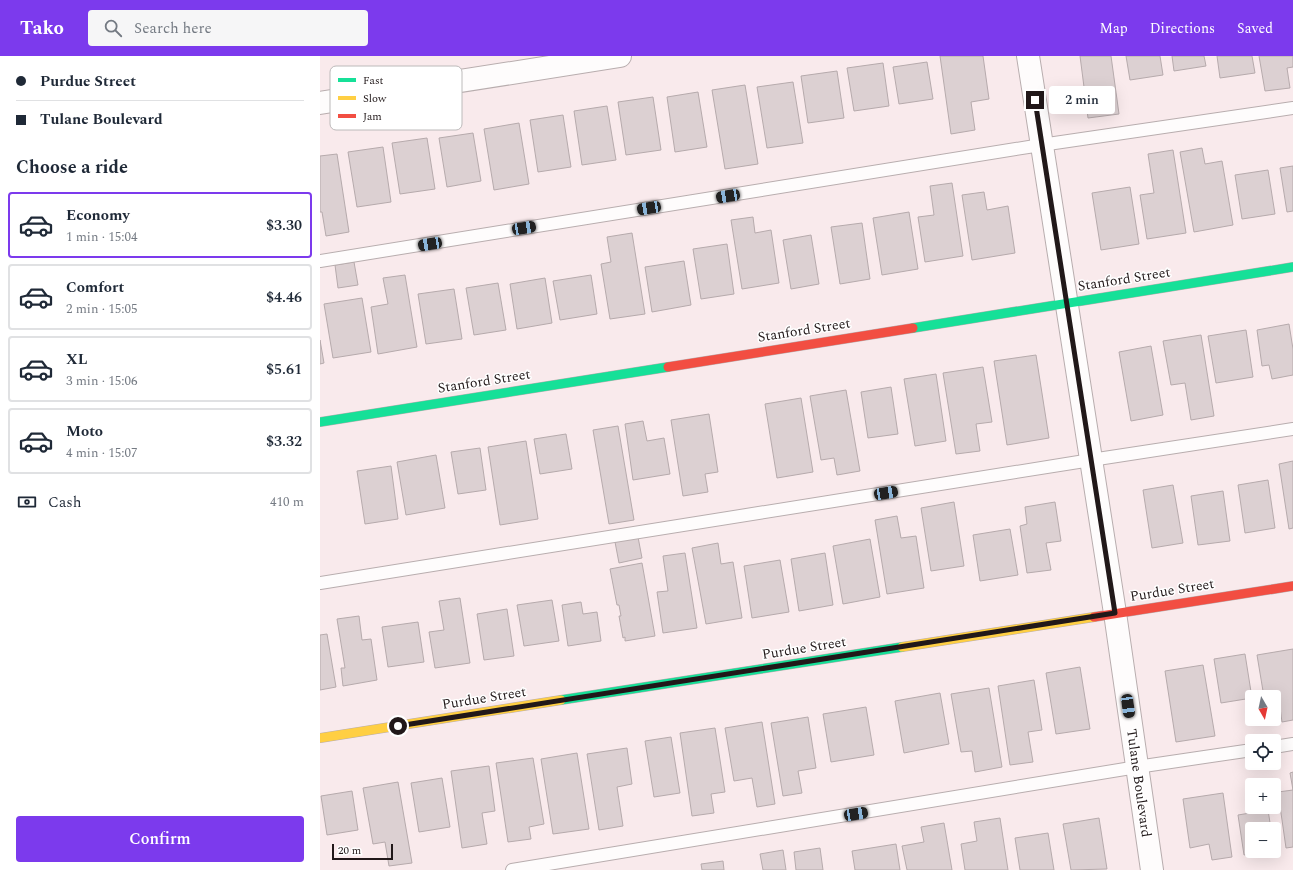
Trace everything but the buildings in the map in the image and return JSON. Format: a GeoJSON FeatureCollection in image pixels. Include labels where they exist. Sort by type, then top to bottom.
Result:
{"type":"FeatureCollection","features":[{"type":"Feature","properties":{"kind":"street"},"geometry":{"type":"LineString","coordinates":[[462,81],[620,56]]}},
{"type":"Feature","properties":{"kind":"street","name":"Tulane Boulevard"},"geometry":{"type":"LineString","coordinates":[[1028,56],[1115,613],[1152,870]]}},
{"type":"Feature","properties":{"kind":"street"},"geometry":{"type":"LineString","coordinates":[[320,104],[330,102]]}},
{"type":"Feature","properties":{"kind":"street","name":"Stanford Street"},"geometry":{"type":"LineString","coordinates":[[320,422],[1293,267]]}},
{"type":"Feature","properties":{"kind":"street","name":"Purdue Street"},"geometry":{"type":"LineString","coordinates":[[320,738],[1293,586]]}},
{"type":"Feature","properties":{"kind":"lane"},"geometry":{"type":"LineString","coordinates":[[320,261],[1042,145],[1293,108]]}},
{"type":"Feature","properties":{"kind":"lane"},"geometry":{"type":"LineString","coordinates":[[320,583],[1293,429]]}},
{"type":"Feature","properties":{"kind":"lane"},"geometry":{"type":"LineString","coordinates":[[1281,746],[1293,744]]}},
{"type":"Feature","properties":{"kind":"lane"},"geometry":{"type":"LineString","coordinates":[[512,870],[1137,767],[1245,751]]}},
{"type":"Feature","properties":{"kind":"traffic: fast"},"geometry":{"type":"LineString","coordinates":[[913,328],[1293,267]]}},
{"type":"Feature","properties":{"kind":"traffic: fast"},"geometry":{"type":"LineString","coordinates":[[320,422],[668,367]]}},
{"type":"Feature","properties":{"kind":"traffic: fast"},"geometry":{"type":"LineString","coordinates":[[561,700],[902,647]]}},
{"type":"Feature","properties":{"kind":"traffic: slow"},"geometry":{"type":"LineString","coordinates":[[902,647],[1094,617]]}},
{"type":"Feature","properties":{"kind":"traffic: slow"},"geometry":{"type":"LineString","coordinates":[[320,738],[561,700]]}},
{"type":"Feature","properties":{"kind":"traffic: jam"},"geometry":{"type":"LineString","coordinates":[[668,367],[913,328]]}},
{"type":"Feature","properties":{"kind":"traffic: jam"},"geometry":{"type":"LineString","coordinates":[[1094,617],[1293,586]]}},
{"type":"Feature","properties":{"kind":"route"},"geometry":{"type":"LineString","coordinates":[[398,726],[1115,613],[1035,100]]}}]}
